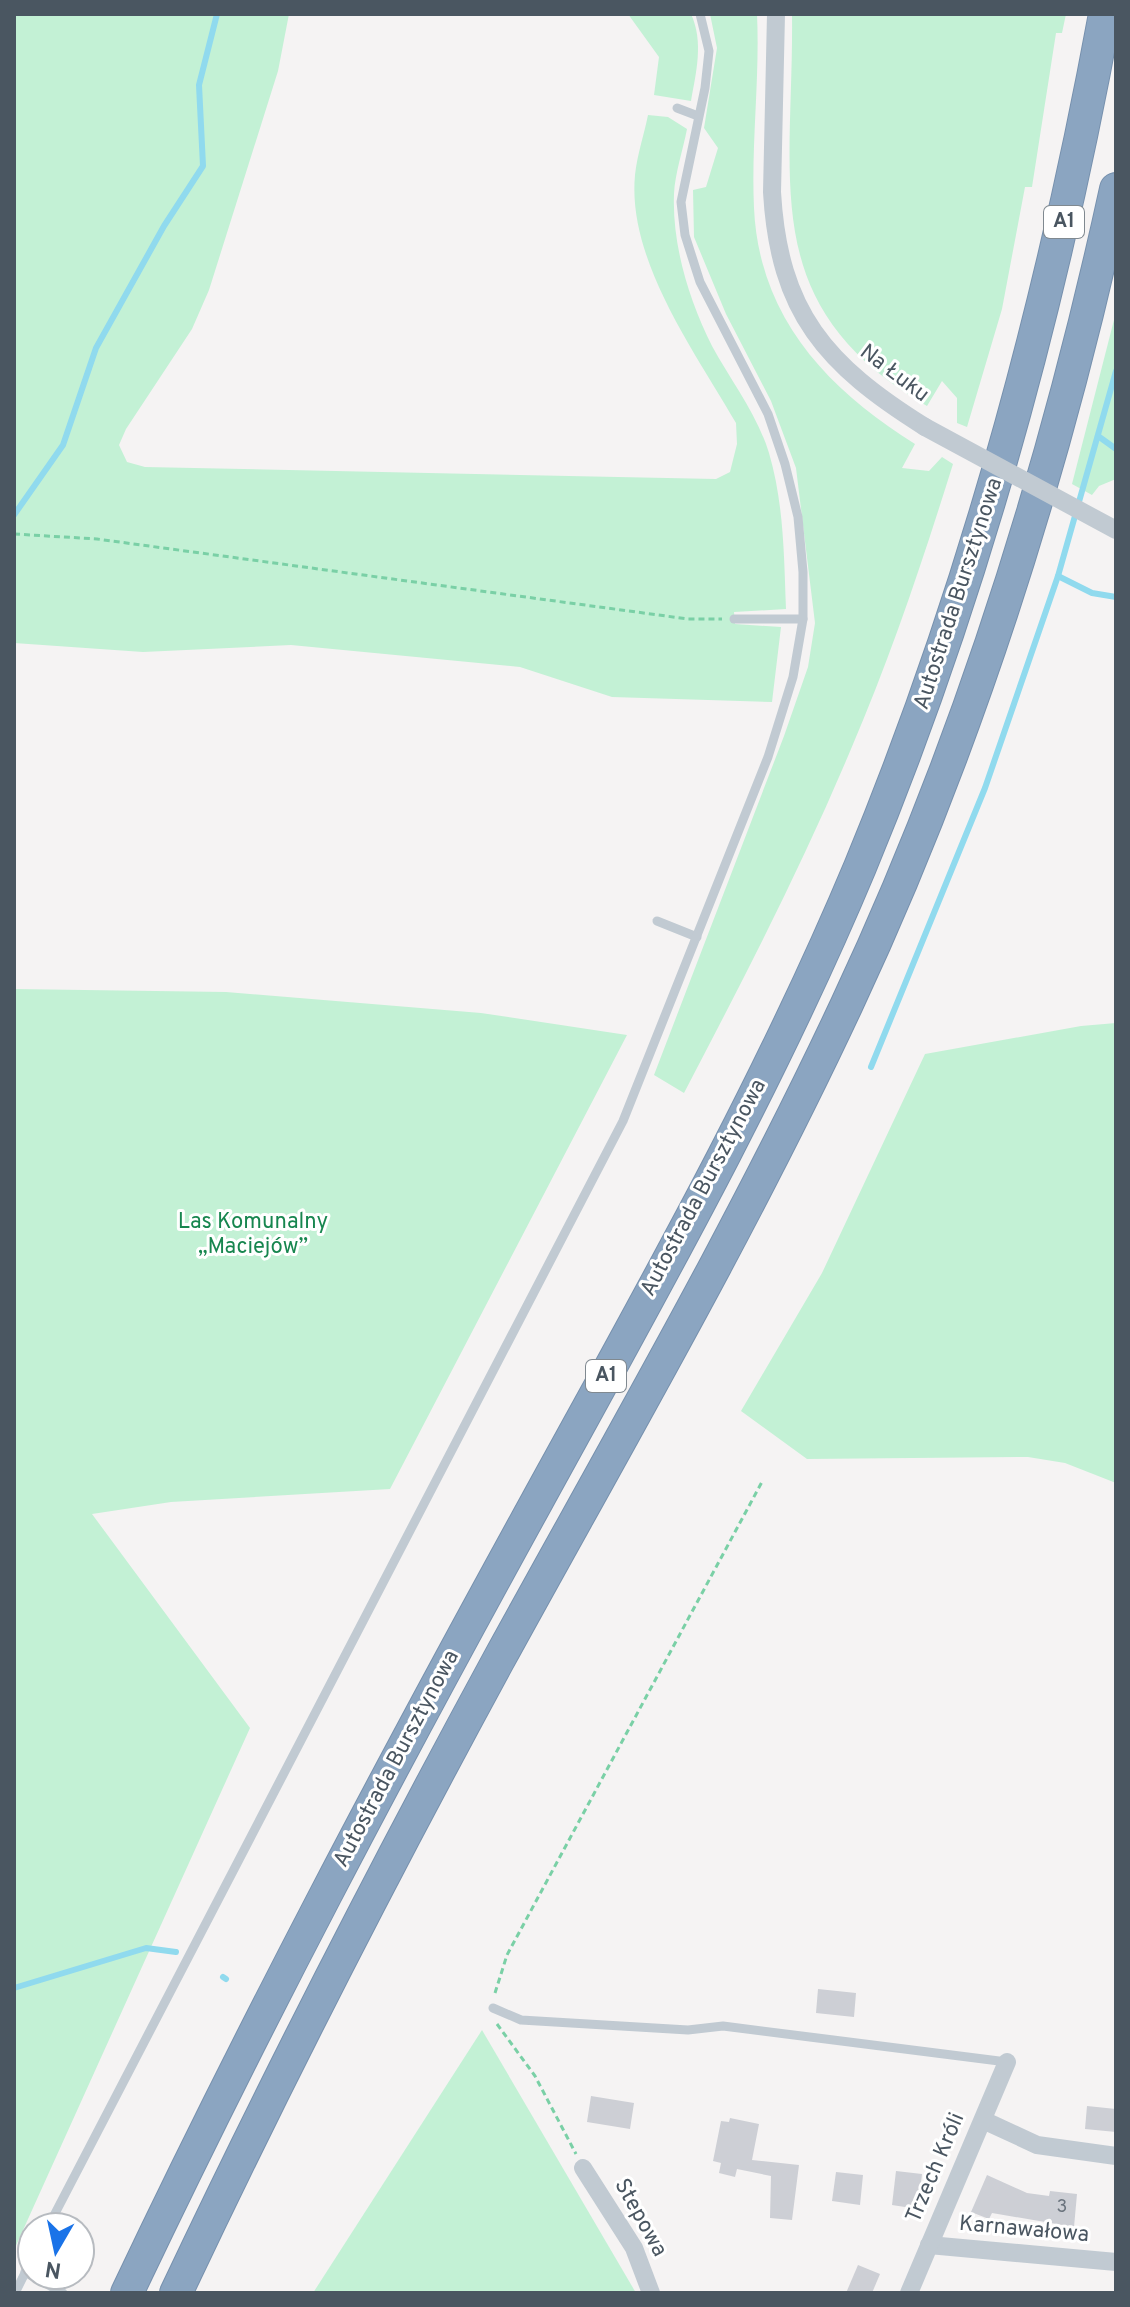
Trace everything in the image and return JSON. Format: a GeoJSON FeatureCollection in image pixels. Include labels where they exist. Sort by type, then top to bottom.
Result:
{"type":"FeatureCollection","features":[{"type":"Feature","properties":{"kind":"highway","name":"Autostrada Bursztynowa"},"geometry":{"type":"LineString","coordinates":[[127,2293],[251,2038],[337,1873],[742,1119],[857,873],[906,752],[957,610],[1012,428],[1054,267],[1105,14]]}},
{"type":"Feature","properties":{"kind":"highway","name":"Autostrada Bursztynowa"},"geometry":{"type":"LineString","coordinates":[[176,2293],[292,2053],[384,1875],[715,1265],[847,1003],[947,767],[1000,619],[1056,440],[1116,189]]}},
{"type":"Feature","properties":{"kind":"street","name":"Na Łuku"},"geometry":{"type":"LineString","coordinates":[[776,14],[773,220],[788,280],[814,331],[837,361],[874,395],[925,427],[1116,530]]}},
{"type":"Feature","properties":{"kind":"street","name":"Trzech Króli"},"geometry":{"type":"LineString","coordinates":[[909,2293],[1007,2062]]}},
{"type":"Feature","properties":{"kind":"street"},"geometry":{"type":"LineString","coordinates":[[983,2120],[1037,2145],[1116,2156]]}},
{"type":"Feature","properties":{"kind":"street","name":"Stepowa"},"geometry":{"type":"LineString","coordinates":[[583,2168],[634,2248],[651,2293]]}},
{"type":"Feature","properties":{"kind":"street","name":"Karnawałowa"},"geometry":{"type":"LineString","coordinates":[[929,2245],[1116,2262]]}},
{"type":"Feature","properties":{"kind":"lane"},"geometry":{"type":"LineString","coordinates":[[56,2211],[616,1134],[768,757],[793,677],[803,619],[798,517],[768,414],[700,282],[685,235],[681,202],[709,51],[700,14]]}},
{"type":"Feature","properties":{"kind":"lane"},"geometry":{"type":"LineString","coordinates":[[677,108],[698,116]]}},
{"type":"Feature","properties":{"kind":"lane"},"geometry":{"type":"LineString","coordinates":[[734,619],[803,619]]}},
{"type":"Feature","properties":{"kind":"lane"},"geometry":{"type":"LineString","coordinates":[[657,921],[697,937]]}},
{"type":"Feature","properties":{"kind":"lane"},"geometry":{"type":"LineString","coordinates":[[493,2008],[521,2020],[688,2030],[723,2026],[1007,2062]]}},
{"type":"Feature","properties":{"kind":"path"},"geometry":{"type":"LineString","coordinates":[[14,534],[97,539],[688,619],[734,619]]}},
{"type":"Feature","properties":{"kind":"path"},"geometry":{"type":"LineString","coordinates":[[583,2168],[535,2076],[498,2028],[493,2008],[507,1955],[763,1480]]}},
{"type":"Feature","properties":{"kind":"green space"},"geometry":{"type":"Polygon","coordinates":[[[14,14],[289,14],[278,71],[209,290],[192,329],[126,429],[119,445],[127,462],[145,467],[716,479],[730,472],[737,444],[736,423],[667,304],[642,240],[635,207],[635,175],[648,115],[668,117],[687,129],[674,194],[676,233],[684,272],[712,346],[764,439],[778,492],[786,609],[734,612],[735,624],[781,627],[772,702],[612,697],[520,667],[291,645],[143,652],[14,643],[14,14]]]}},
{"type":"Feature","properties":{"kind":"green space"},"geometry":{"type":"Polygon","coordinates":[[[628,14],[691,14],[698,46],[691,101],[654,95],[659,57],[628,14]]]}},
{"type":"Feature","properties":{"kind":"green space"},"geometry":{"type":"Polygon","coordinates":[[[710,14],[757,14],[754,208],[759,247],[769,283],[784,316],[803,346],[827,374],[883,423],[915,444],[902,468],[929,471],[942,457],[953,464],[906,608],[851,749],[792,879],[684,1093],[654,1075],[784,736],[808,667],[815,623],[796,468],[771,401],[726,314],[694,237],[693,190],[706,187],[718,148],[704,128],[717,48],[710,14]]]}},
{"type":"Feature","properties":{"kind":"green space"},"geometry":{"type":"Polygon","coordinates":[[[792,14],[1066,14],[1062,33],[1056,33],[1032,187],[1025,187],[1002,309],[967,427],[957,423],[957,398],[942,381],[927,406],[872,367],[834,326],[809,283],[796,236],[790,186],[792,14]]]}},
{"type":"Feature","properties":{"kind":"green space"},"geometry":{"type":"Polygon","coordinates":[[[1116,312],[1116,479],[1099,486],[1092,495],[1072,484],[1116,312]]]}},
{"type":"Feature","properties":{"kind":"green space","name":"Las Komunalny „Maciejów”"},"geometry":{"type":"Polygon","coordinates":[[[14,989],[226,992],[481,1013],[627,1035],[390,1489],[171,1502],[92,1514],[250,1728],[32,2211],[16,2211],[14,2250],[14,989]]]}},
{"type":"Feature","properties":{"kind":"green space"},"geometry":{"type":"Polygon","coordinates":[[[1116,1023],[1116,1483],[1065,1463],[1028,1457],[807,1459],[741,1411],[822,1273],[925,1054],[1081,1026],[1116,1023]]]}},
{"type":"Feature","properties":{"kind":"green space"},"geometry":{"type":"Polygon","coordinates":[[[482,2030],[636,2293],[313,2293],[482,2030]]]}},
{"type":"Feature","properties":{"kind":"building"},"geometry":{"type":"Polygon","coordinates":[[[818,1989],[856,1993],[854,2017],[816,2013],[818,1989]]]}},
{"type":"Feature","properties":{"kind":"building"},"geometry":{"type":"Polygon","coordinates":[[[591,2096],[634,2103],[630,2129],[587,2122],[591,2096]]]}},
{"type":"Feature","properties":{"kind":"building"},"geometry":{"type":"Polygon","coordinates":[[[1087,2106],[1116,2109],[1116,2132],[1085,2129],[1087,2106]]]}},
{"type":"Feature","properties":{"kind":"building"},"geometry":{"type":"Polygon","coordinates":[[[730,2118],[759,2124],[752,2160],[799,2165],[792,2220],[770,2218],[771,2176],[737,2169],[735,2177],[719,2173],[721,2163],[713,2161],[721,2121],[729,2122],[730,2118]]]}},
{"type":"Feature","properties":{"kind":"building"},"geometry":{"type":"Polygon","coordinates":[[[896,2171],[922,2174],[918,2209],[892,2205],[896,2171]]]}},
{"type":"Feature","properties":{"kind":"building"},"geometry":{"type":"Polygon","coordinates":[[[836,2172],[863,2175],[860,2205],[832,2201],[836,2172]]]}},
{"type":"Feature","properties":{"kind":"building"},"geometry":{"type":"Polygon","coordinates":[[[987,2175],[1027,2193],[1049,2196],[1050,2191],[1077,2194],[1074,2227],[992,2213],[989,2219],[971,2212],[987,2175]]]}},
{"type":"Feature","properties":{"kind":"building"},"geometry":{"type":"Polygon","coordinates":[[[858,2265],[880,2274],[872,2293],[846,2293],[858,2265]]]}},
{"type":"Feature","properties":{"kind":"waterway"},"geometry":{"type":"LineString","coordinates":[[14,515],[63,445],[96,348],[164,226],[203,166],[199,85],[217,14]]}},
{"type":"Feature","properties":{"kind":"waterway"},"geometry":{"type":"LineString","coordinates":[[871,1067],[985,788],[1058,576],[1116,371]]}},
{"type":"Feature","properties":{"kind":"waterway"},"geometry":{"type":"LineString","coordinates":[[1098,436],[1116,449]]}},
{"type":"Feature","properties":{"kind":"waterway"},"geometry":{"type":"LineString","coordinates":[[1058,576],[1092,593],[1116,597]]}},
{"type":"Feature","properties":{"kind":"waterway"},"geometry":{"type":"LineString","coordinates":[[14,1988],[146,1948],[176,1952]]}}]}
